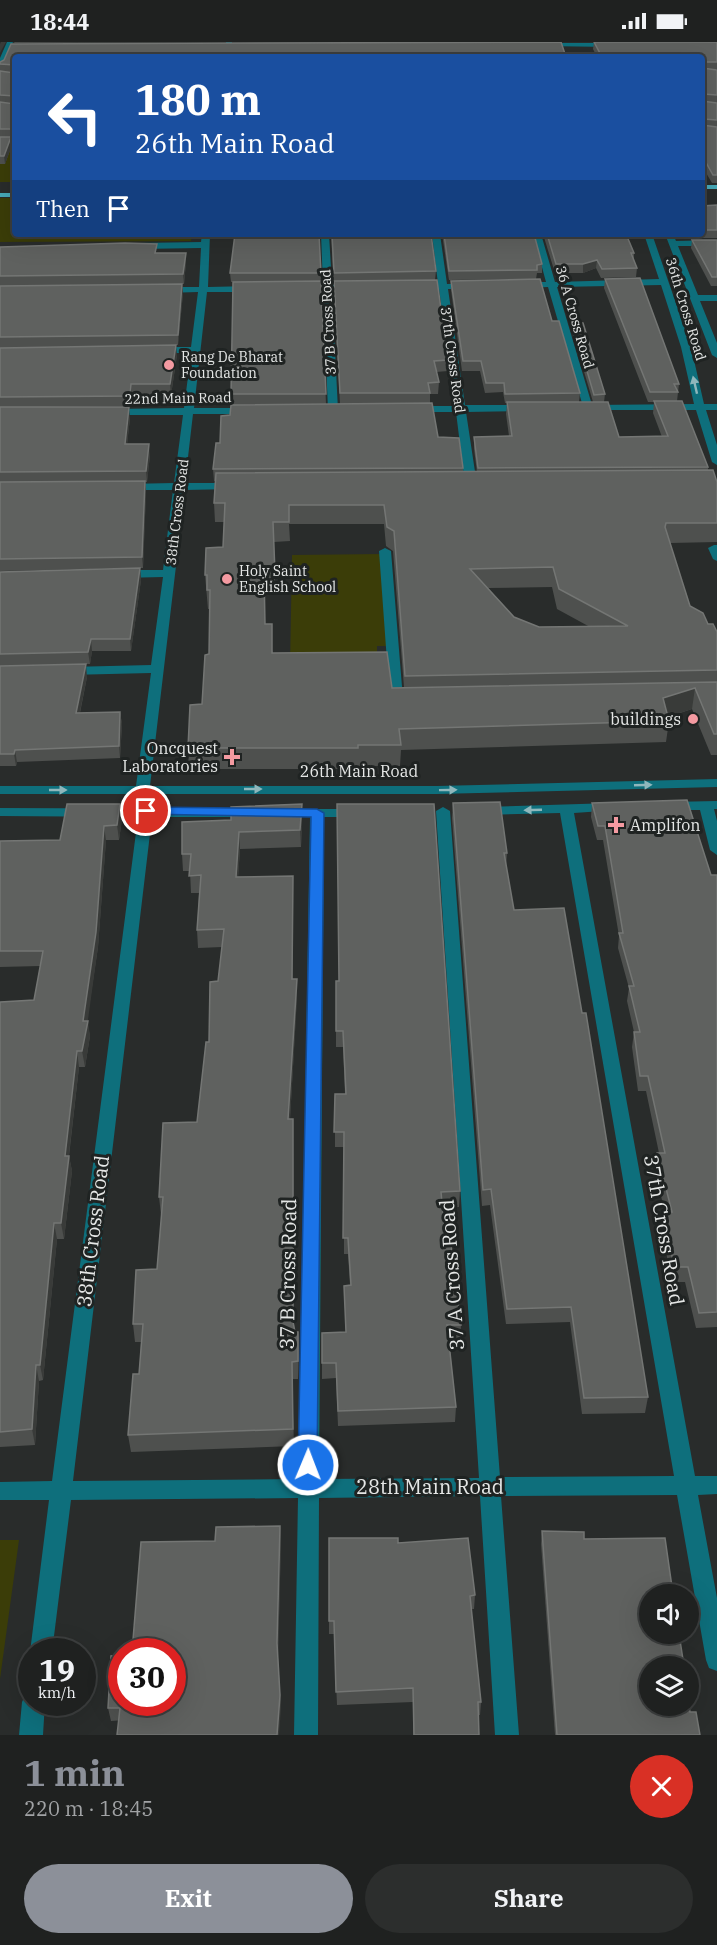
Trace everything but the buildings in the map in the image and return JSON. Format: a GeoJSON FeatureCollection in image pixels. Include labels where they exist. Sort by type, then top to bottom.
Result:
{"type":"FeatureCollection","features":[{"type":"Feature","properties":{"kind":"street"},"geometry":{"type":"LineString","coordinates":[[0,66],[9,45],[20,47]]}},
{"type":"Feature","properties":{"kind":"street"},"geometry":{"type":"LineString","coordinates":[[217,46],[231,45]]}},
{"type":"Feature","properties":{"kind":"street"},"geometry":{"type":"LineString","coordinates":[[393,46],[417,45]]}},
{"type":"Feature","properties":{"kind":"street"},"geometry":{"type":"LineString","coordinates":[[536,45],[620,45]]}},
{"type":"Feature","properties":{"kind":"street","name":"37 B Cross Road"},"geometry":{"type":"LineString","coordinates":[[325,237],[327,410],[345,410]]}},
{"type":"Feature","properties":{"kind":"street","name":"37th Cross Road"},"geometry":{"type":"LineString","coordinates":[[436,237],[471,485]]}},
{"type":"Feature","properties":{"kind":"street","name":"36 A Cross Road"},"geometry":{"type":"LineString","coordinates":[[538,237],[588,408]]}},
{"type":"Feature","properties":{"kind":"street","name":"36th Cross Road"},"geometry":{"type":"LineString","coordinates":[[649,237],[686,347],[700,408],[717,462]]}},
{"type":"Feature","properties":{"kind":"street","name":"36th Cross Road"},"geometry":{"type":"LineString","coordinates":[[670,237],[716,350]]}},
{"type":"Feature","properties":{"kind":"street"},"geometry":{"type":"LineString","coordinates":[[125,246],[205,240]]}},
{"type":"Feature","properties":{"kind":"street","name":"38th Cross Road"},"geometry":{"type":"LineString","coordinates":[[143,789],[203,290],[205,240]]}},
{"type":"Feature","properties":{"kind":"street"},"geometry":{"type":"LineString","coordinates":[[674,244],[717,243]]}},
{"type":"Feature","properties":{"kind":"street"},"geometry":{"type":"LineString","coordinates":[[508,285],[663,282]]}},
{"type":"Feature","properties":{"kind":"street"},"geometry":{"type":"LineString","coordinates":[[408,287],[486,286]]}},
{"type":"Feature","properties":{"kind":"street"},"geometry":{"type":"LineString","coordinates":[[293,289],[361,288]]}},
{"type":"Feature","properties":{"kind":"street"},"geometry":{"type":"LineString","coordinates":[[156,290],[259,289]]}},
{"type":"Feature","properties":{"kind":"street"},"geometry":{"type":"LineString","coordinates":[[694,298],[717,298]]}},
{"type":"Feature","properties":{"kind":"street"},"geometry":{"type":"LineString","coordinates":[[150,350],[196,350]]}},
{"type":"Feature","properties":{"kind":"street"},"geometry":{"type":"LineString","coordinates":[[576,408],[717,407]]}},
{"type":"Feature","properties":{"kind":"street"},"geometry":{"type":"LineString","coordinates":[[402,409],[542,408]]}},
{"type":"Feature","properties":{"kind":"street","name":"22nd Main Road"},"geometry":{"type":"LineString","coordinates":[[94,412],[255,411]]}},
{"type":"Feature","properties":{"kind":"street"},"geometry":{"type":"LineString","coordinates":[[108,487],[250,486]]}},
{"type":"Feature","properties":{"kind":"street"},"geometry":{"type":"LineString","coordinates":[[385,551],[397,703],[421,702]]}},
{"type":"Feature","properties":{"kind":"street"},"geometry":{"type":"LineString","coordinates":[[113,575],[169,573]]}},
{"type":"Feature","properties":{"kind":"street"},"geometry":{"type":"LineString","coordinates":[[56,671],[158,669]]}},
{"type":"Feature","properties":{"kind":"street","name":"26th Main Road"},"geometry":{"type":"LineString","coordinates":[[0,790],[527,789],[717,783]]}},
{"type":"Feature","properties":{"kind":"street"},"geometry":{"type":"LineString","coordinates":[[660,806],[712,805],[717,850]]}},
{"type":"Feature","properties":{"kind":"street"},"geometry":{"type":"LineString","coordinates":[[566,808],[624,807]]}},
{"type":"Feature","properties":{"kind":"street","name":"37th Cross Road"},"geometry":{"type":"LineString","coordinates":[[566,808],[717,1660]]}},
{"type":"Feature","properties":{"kind":"street","name":"37 A Cross Road"},"geometry":{"type":"LineString","coordinates":[[507,1735],[489,1487],[448,811],[566,808]]}},
{"type":"Feature","properties":{"kind":"street","name":"38th Cross Road"},"geometry":{"type":"LineString","coordinates":[[42,1638],[146,811]]}},
{"type":"Feature","properties":{"kind":"street"},"geometry":{"type":"LineString","coordinates":[[0,812],[375,813]]}},
{"type":"Feature","properties":{"kind":"street","name":"37 B Cross Road"},"geometry":{"type":"LineString","coordinates":[[306,1735],[307,1488],[317,813]]}},
{"type":"Feature","properties":{"kind":"street","name":"28th Main Road"},"geometry":{"type":"LineString","coordinates":[[0,1491],[717,1485]]}},
{"type":"Feature","properties":{"kind":"street"},"geometry":{"type":"LineString","coordinates":[[31,1735],[33,1716]]}},
{"type":"Feature","properties":{"kind":"shaded area"},"geometry":{"type":"Polygon","coordinates":[[[12,144],[12,182],[0,182],[0,145],[12,144]]]}},
{"type":"Feature","properties":{"kind":"shaded area"},"geometry":{"type":"Polygon","coordinates":[[[0,198],[12,198],[12,237],[192,237],[191,241],[0,242],[0,198]]]}},
{"type":"Feature","properties":{"kind":"shaded area"},"geometry":{"type":"Polygon","coordinates":[[[383,554],[390,646],[377,646],[377,664],[290,667],[292,555],[383,554]]]}},
{"type":"Feature","properties":{"kind":"shaded area"},"geometry":{"type":"Polygon","coordinates":[[[0,1540],[19,1540],[0,1679],[0,1540]]]}},
{"type":"Feature","properties":{"kind":"place","name":"Rang De Bharat Foundation"},"geometry":{"type":"Point","coordinates":[169,365]}},
{"type":"Feature","properties":{"kind":"place","name":"Holy Saint English School"},"geometry":{"type":"Point","coordinates":[227,579]}},
{"type":"Feature","properties":{"kind":"place","name":"buildings"},"geometry":{"type":"Point","coordinates":[693,719]}},
{"type":"Feature","properties":{"kind":"place","name":"Oncquest Laboratories"},"geometry":{"type":"Point","coordinates":[232,757]}},
{"type":"Feature","properties":{"kind":"place","name":"Amplifon"},"geometry":{"type":"Point","coordinates":[616,825]}},
{"type":"Feature","properties":{"kind":"route"},"geometry":{"type":"LineString","coordinates":[[146,811],[317,813],[308,1465]]}}]}
